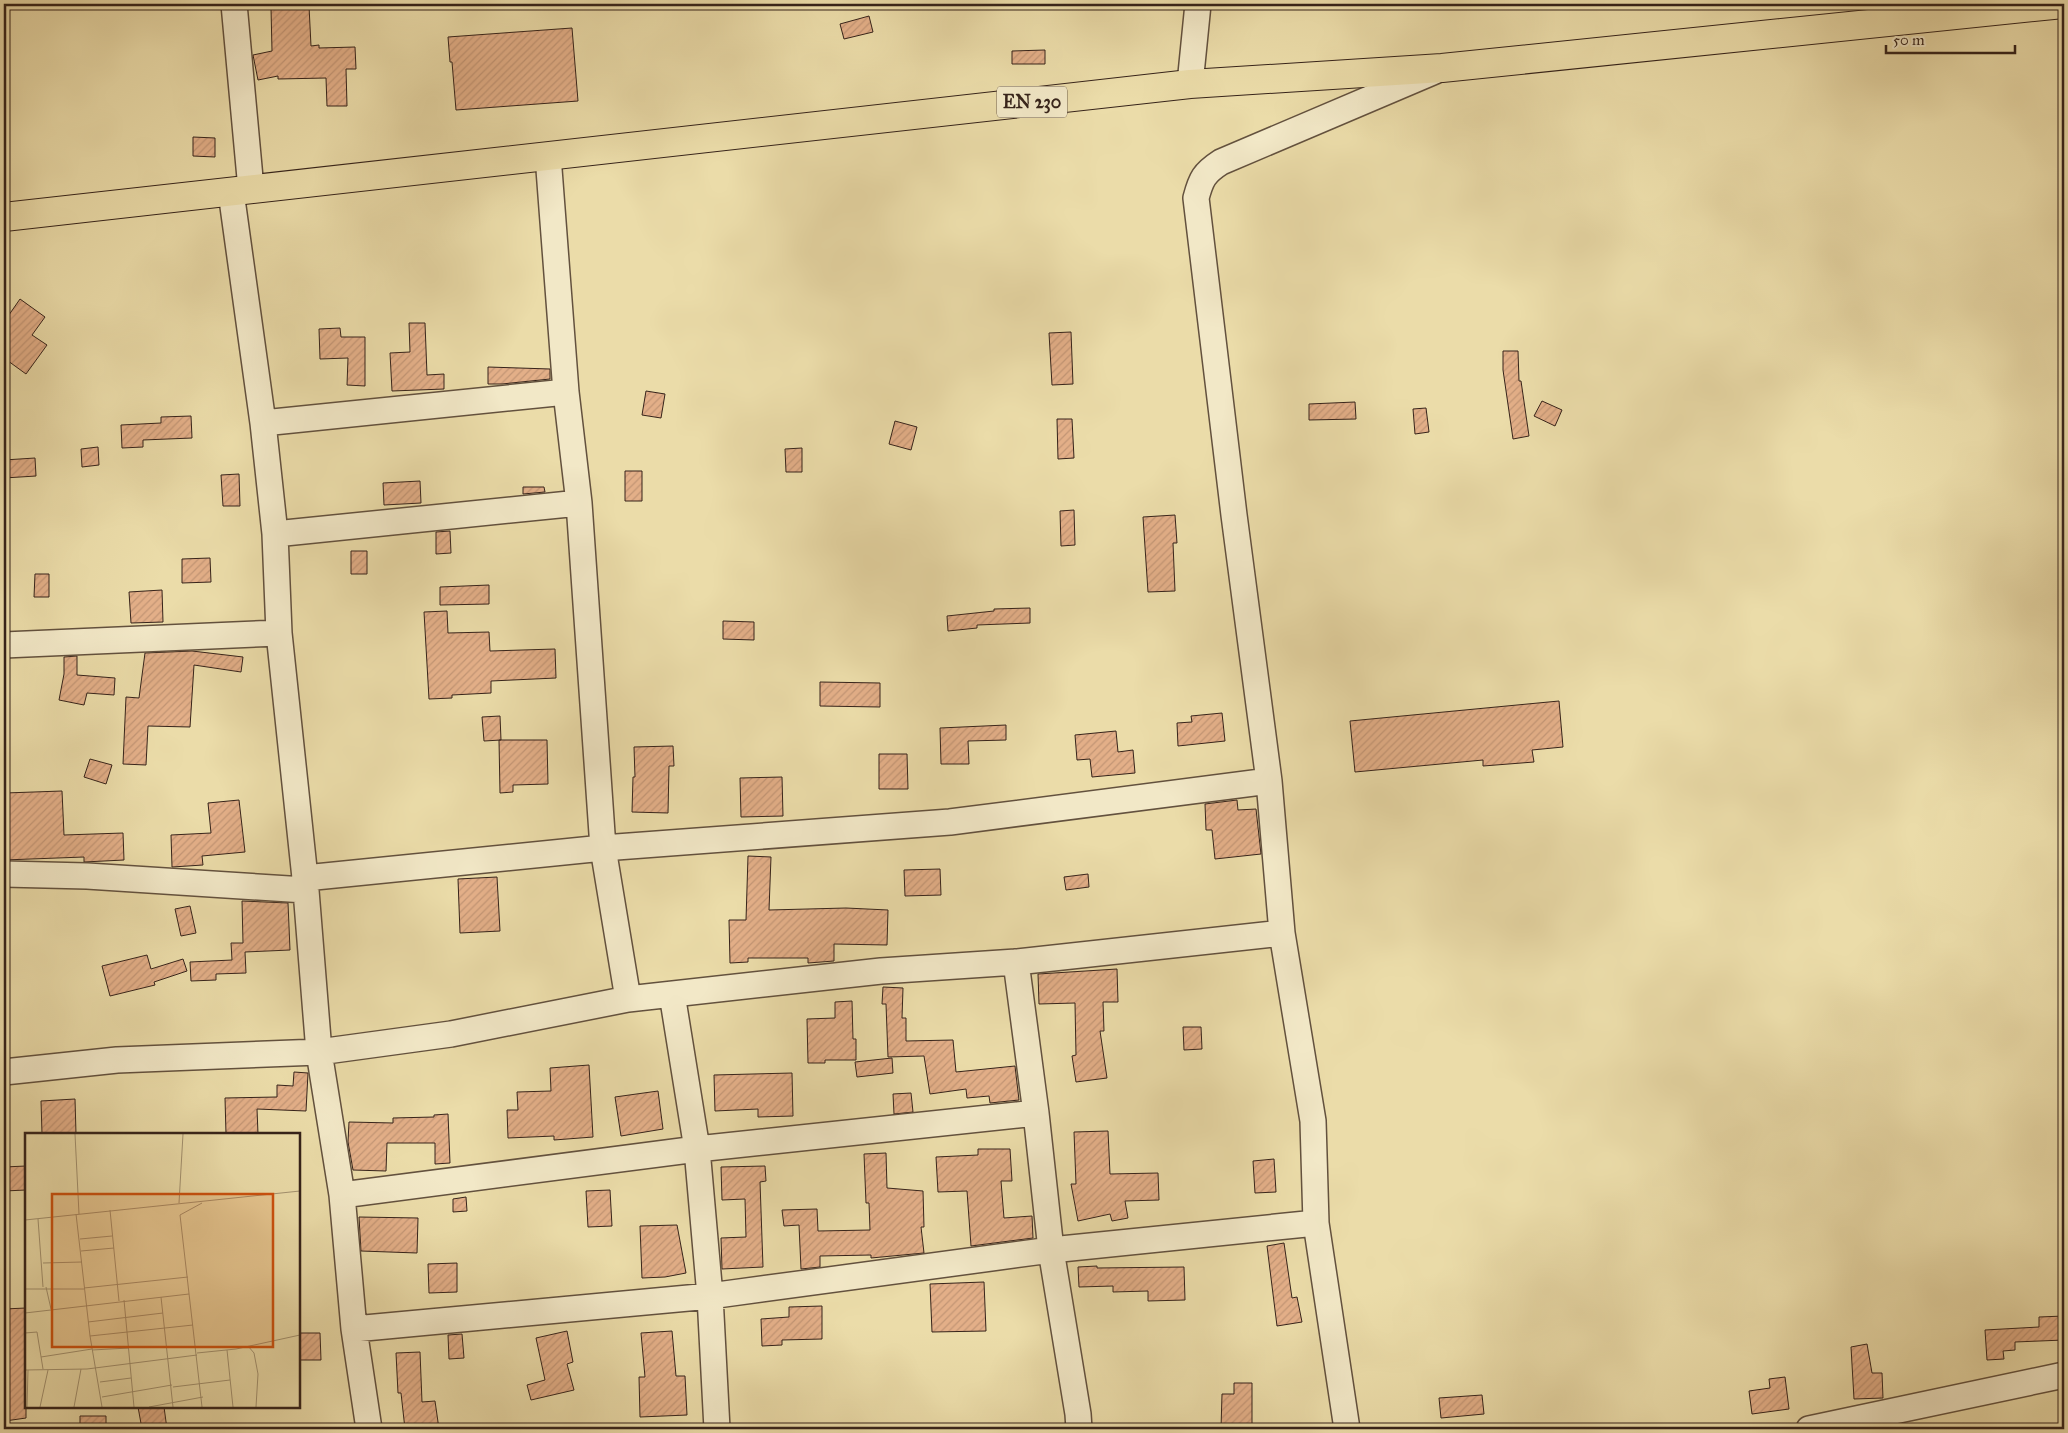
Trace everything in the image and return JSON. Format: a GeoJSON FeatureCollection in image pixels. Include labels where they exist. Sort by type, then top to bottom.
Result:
{"type":"FeatureCollection","features":[{"type":"Feature","properties":{"kind":"main road","name":"EN 230"},"geometry":{"type":"LineString","coordinates":[[4,217],[1190,84],[1442,68],[2063,4]]}},
{"type":"Feature","properties":{"kind":"street"},"geometry":{"type":"LineString","coordinates":[[234,4],[241,190],[275,534],[279,633],[305,884],[319,1052],[342,1195],[354,1329],[369,1429]]}},
{"type":"Feature","properties":{"kind":"street"},"geometry":{"type":"LineString","coordinates":[[1190,84],[1198,4]]}},
{"type":"Feature","properties":{"kind":"street"},"geometry":{"type":"LineString","coordinates":[[1348,1429],[1316,1223],[1313,1120],[1282,933],[1269,781],[1234,515],[1196,198],[1200,181],[1209,170],[1221,162],[1442,68]]}},
{"type":"Feature","properties":{"kind":"street"},"geometry":{"type":"LineString","coordinates":[[548,156],[566,392],[579,504],[603,848],[628,999]]}},
{"type":"Feature","properties":{"kind":"street"},"geometry":{"type":"LineString","coordinates":[[263,423],[566,392]]}},
{"type":"Feature","properties":{"kind":"street"},"geometry":{"type":"LineString","coordinates":[[275,534],[579,504]]}},
{"type":"Feature","properties":{"kind":"street"},"geometry":{"type":"LineString","coordinates":[[4,645],[279,633]]}},
{"type":"Feature","properties":{"kind":"street"},"geometry":{"type":"LineString","coordinates":[[4,874],[305,884],[603,848],[950,822],[1269,781]]}},
{"type":"Feature","properties":{"kind":"street"},"geometry":{"type":"LineString","coordinates":[[4,1072],[117,1060],[319,1052],[451,1034],[628,999],[881,971],[1016,962],[1282,933]]}},
{"type":"Feature","properties":{"kind":"street"},"geometry":{"type":"LineString","coordinates":[[1016,962],[1036,1112],[1051,1250],[1078,1414],[1078,1429]]}},
{"type":"Feature","properties":{"kind":"street"},"geometry":{"type":"LineString","coordinates":[[672,994],[697,1149],[710,1296],[717,1429]]}},
{"type":"Feature","properties":{"kind":"street"},"geometry":{"type":"LineString","coordinates":[[342,1195],[697,1149],[1036,1112]]}},
{"type":"Feature","properties":{"kind":"street"},"geometry":{"type":"LineString","coordinates":[[354,1329],[710,1296],[1051,1250],[1316,1223]]}},
{"type":"Feature","properties":{"kind":"street"},"geometry":{"type":"LineString","coordinates":[[1809,1429],[1839,1426],[2064,1375]]}},
{"type":"Feature","properties":{"kind":"building"},"geometry":{"type":"Polygon","coordinates":[[[309,6],[311,46],[319,45],[319,48],[355,47],[356,69],[346,69],[347,106],[327,106],[326,78],[278,79],[278,76],[258,80],[253,55],[272,51],[271,8],[309,6]]]}},
{"type":"Feature","properties":{"kind":"building"},"geometry":{"type":"Polygon","coordinates":[[[869,16],[873,32],[844,39],[840,24],[869,16]]]}},
{"type":"Feature","properties":{"kind":"building"},"geometry":{"type":"Polygon","coordinates":[[[572,28],[578,101],[456,110],[448,37],[572,28]]]}},
{"type":"Feature","properties":{"kind":"building"},"geometry":{"type":"Polygon","coordinates":[[[1045,50],[1045,64],[1012,64],[1012,51],[1045,50]]]}},
{"type":"Feature","properties":{"kind":"building"},"geometry":{"type":"Polygon","coordinates":[[[193,137],[215,138],[215,157],[193,156],[193,137]]]}},
{"type":"Feature","properties":{"kind":"building"},"geometry":{"type":"Polygon","coordinates":[[[20,299],[45,317],[32,335],[47,345],[26,374],[4,358],[4,322],[20,299]]]}},
{"type":"Feature","properties":{"kind":"building"},"geometry":{"type":"Polygon","coordinates":[[[409,323],[425,323],[427,375],[444,374],[444,389],[392,391],[390,353],[410,352],[409,323]]]}},
{"type":"Feature","properties":{"kind":"building"},"geometry":{"type":"Polygon","coordinates":[[[340,328],[341,337],[365,337],[365,386],[347,385],[348,358],[320,359],[319,329],[340,328]]]}},
{"type":"Feature","properties":{"kind":"building"},"geometry":{"type":"Polygon","coordinates":[[[1071,332],[1073,384],[1052,385],[1049,333],[1071,332]]]}},
{"type":"Feature","properties":{"kind":"building"},"geometry":{"type":"Polygon","coordinates":[[[1503,351],[1518,351],[1519,381],[1521,381],[1529,436],[1513,439],[1503,370],[1503,351]]]}},
{"type":"Feature","properties":{"kind":"building"},"geometry":{"type":"Polygon","coordinates":[[[488,367],[550,369],[550,379],[488,384],[488,367]]]}},
{"type":"Feature","properties":{"kind":"building"},"geometry":{"type":"Polygon","coordinates":[[[646,391],[665,394],[661,418],[642,415],[646,391]]]}},
{"type":"Feature","properties":{"kind":"building"},"geometry":{"type":"Polygon","coordinates":[[[1542,401],[1562,410],[1555,426],[1534,416],[1542,401]]]}},
{"type":"Feature","properties":{"kind":"building"},"geometry":{"type":"Polygon","coordinates":[[[1355,402],[1356,419],[1309,420],[1309,404],[1355,402]]]}},
{"type":"Feature","properties":{"kind":"building"},"geometry":{"type":"Polygon","coordinates":[[[1426,408],[1429,432],[1415,434],[1413,409],[1426,408]]]}},
{"type":"Feature","properties":{"kind":"building"},"geometry":{"type":"Polygon","coordinates":[[[191,416],[192,438],[143,440],[143,447],[122,448],[121,425],[161,423],[161,417],[191,416]]]}},
{"type":"Feature","properties":{"kind":"building"},"geometry":{"type":"Polygon","coordinates":[[[1057,419],[1072,419],[1074,458],[1058,459],[1057,419]]]}},
{"type":"Feature","properties":{"kind":"building"},"geometry":{"type":"Polygon","coordinates":[[[895,421],[917,427],[911,450],[889,444],[895,421]]]}},
{"type":"Feature","properties":{"kind":"building"},"geometry":{"type":"Polygon","coordinates":[[[98,447],[99,465],[82,467],[81,449],[98,447]]]}},
{"type":"Feature","properties":{"kind":"building"},"geometry":{"type":"Polygon","coordinates":[[[802,448],[802,472],[786,472],[785,449],[802,448]]]}},
{"type":"Feature","properties":{"kind":"building"},"geometry":{"type":"Polygon","coordinates":[[[35,458],[36,476],[4,478],[4,460],[35,458]]]}},
{"type":"Feature","properties":{"kind":"building"},"geometry":{"type":"Polygon","coordinates":[[[625,471],[642,471],[642,501],[625,501],[625,471]]]}},
{"type":"Feature","properties":{"kind":"building"},"geometry":{"type":"Polygon","coordinates":[[[239,474],[240,506],[223,506],[221,475],[239,474]]]}},
{"type":"Feature","properties":{"kind":"building"},"geometry":{"type":"Polygon","coordinates":[[[420,481],[421,503],[384,505],[383,483],[420,481]]]}},
{"type":"Feature","properties":{"kind":"building"},"geometry":{"type":"Polygon","coordinates":[[[523,487],[544,487],[545,492],[523,494],[523,487]]]}},
{"type":"Feature","properties":{"kind":"building"},"geometry":{"type":"Polygon","coordinates":[[[1074,510],[1075,545],[1061,546],[1060,511],[1074,510]]]}},
{"type":"Feature","properties":{"kind":"building"},"geometry":{"type":"Polygon","coordinates":[[[1175,515],[1177,543],[1173,543],[1175,591],[1148,592],[1143,517],[1175,515]]]}},
{"type":"Feature","properties":{"kind":"building"},"geometry":{"type":"Polygon","coordinates":[[[450,531],[451,553],[436,554],[436,532],[450,531]]]}},
{"type":"Feature","properties":{"kind":"building"},"geometry":{"type":"Polygon","coordinates":[[[351,551],[367,551],[367,574],[351,574],[351,551]]]}},
{"type":"Feature","properties":{"kind":"building"},"geometry":{"type":"Polygon","coordinates":[[[210,558],[211,582],[182,583],[182,559],[210,558]]]}},
{"type":"Feature","properties":{"kind":"building"},"geometry":{"type":"Polygon","coordinates":[[[35,574],[49,574],[49,597],[34,597],[35,574]]]}},
{"type":"Feature","properties":{"kind":"building"},"geometry":{"type":"Polygon","coordinates":[[[489,585],[489,604],[440,605],[440,587],[489,585]]]}},
{"type":"Feature","properties":{"kind":"building"},"geometry":{"type":"Polygon","coordinates":[[[162,590],[163,622],[131,623],[129,592],[162,590]]]}},
{"type":"Feature","properties":{"kind":"building"},"geometry":{"type":"Polygon","coordinates":[[[1030,608],[1030,623],[977,625],[977,628],[948,631],[947,616],[994,611],[994,609],[1030,608]]]}},
{"type":"Feature","properties":{"kind":"building"},"geometry":{"type":"Polygon","coordinates":[[[447,611],[448,633],[489,632],[490,651],[555,649],[556,678],[491,681],[491,693],[452,695],[452,698],[429,699],[424,612],[447,611]]]}},
{"type":"Feature","properties":{"kind":"building"},"geometry":{"type":"Polygon","coordinates":[[[723,621],[754,622],[754,640],[723,639],[723,621]]]}},
{"type":"Feature","properties":{"kind":"building"},"geometry":{"type":"Polygon","coordinates":[[[192,651],[243,657],[241,672],[194,665],[190,727],[148,726],[146,765],[123,764],[126,697],[139,698],[145,653],[192,651]]]}},
{"type":"Feature","properties":{"kind":"building"},"geometry":{"type":"Polygon","coordinates":[[[77,656],[77,675],[115,678],[114,695],[87,693],[84,705],[59,700],[64,674],[64,657],[77,656]]]}},
{"type":"Feature","properties":{"kind":"building"},"geometry":{"type":"Polygon","coordinates":[[[820,682],[880,683],[880,707],[820,706],[820,682]]]}},
{"type":"Feature","properties":{"kind":"building"},"geometry":{"type":"Polygon","coordinates":[[[1559,701],[1563,747],[1532,750],[1534,762],[1483,766],[1483,760],[1355,772],[1350,721],[1559,701]]]}},
{"type":"Feature","properties":{"kind":"building"},"geometry":{"type":"Polygon","coordinates":[[[1222,713],[1225,741],[1178,746],[1177,723],[1192,722],[1191,716],[1222,713]]]}},
{"type":"Feature","properties":{"kind":"building"},"geometry":{"type":"Polygon","coordinates":[[[500,716],[501,740],[484,741],[482,717],[500,716]]]}},
{"type":"Feature","properties":{"kind":"building"},"geometry":{"type":"Polygon","coordinates":[[[1006,725],[1006,740],[968,741],[969,764],[941,764],[940,728],[1006,725]]]}},
{"type":"Feature","properties":{"kind":"building"},"geometry":{"type":"Polygon","coordinates":[[[1116,731],[1118,752],[1133,750],[1135,773],[1092,777],[1090,759],[1077,760],[1075,735],[1116,731]]]}},
{"type":"Feature","properties":{"kind":"building"},"geometry":{"type":"Polygon","coordinates":[[[499,740],[547,740],[548,784],[513,785],[513,792],[500,793],[499,740]]]}},
{"type":"Feature","properties":{"kind":"building"},"geometry":{"type":"Polygon","coordinates":[[[673,746],[674,766],[669,766],[668,813],[632,812],[633,777],[635,777],[634,747],[673,746]]]}},
{"type":"Feature","properties":{"kind":"building"},"geometry":{"type":"Polygon","coordinates":[[[879,754],[907,754],[908,789],[879,789],[879,754]]]}},
{"type":"Feature","properties":{"kind":"building"},"geometry":{"type":"Polygon","coordinates":[[[90,759],[112,765],[106,784],[84,777],[90,759]]]}},
{"type":"Feature","properties":{"kind":"building"},"geometry":{"type":"Polygon","coordinates":[[[782,777],[783,816],[741,817],[740,778],[782,777]]]}},
{"type":"Feature","properties":{"kind":"building"},"geometry":{"type":"Polygon","coordinates":[[[62,791],[64,835],[123,833],[124,860],[84,862],[84,857],[4,860],[4,829],[7,829],[5,793],[62,791]]]}},
{"type":"Feature","properties":{"kind":"building"},"geometry":{"type":"Polygon","coordinates":[[[239,800],[245,852],[202,856],[203,865],[172,867],[171,835],[211,833],[208,803],[239,800]]]}},
{"type":"Feature","properties":{"kind":"building"},"geometry":{"type":"Polygon","coordinates":[[[1237,800],[1238,810],[1256,809],[1261,854],[1215,859],[1212,830],[1206,830],[1205,804],[1237,800]]]}},
{"type":"Feature","properties":{"kind":"building"},"geometry":{"type":"Polygon","coordinates":[[[748,856],[771,857],[769,910],[846,908],[888,910],[887,945],[834,944],[834,961],[808,963],[808,958],[748,958],[748,962],[730,963],[729,920],[746,920],[748,856]]]}},
{"type":"Feature","properties":{"kind":"building"},"geometry":{"type":"Polygon","coordinates":[[[940,869],[941,895],[905,896],[904,870],[940,869]]]}},
{"type":"Feature","properties":{"kind":"building"},"geometry":{"type":"Polygon","coordinates":[[[1088,874],[1089,887],[1066,890],[1064,877],[1088,874]]]}},
{"type":"Feature","properties":{"kind":"building"},"geometry":{"type":"Polygon","coordinates":[[[497,877],[500,931],[460,933],[458,879],[497,877]]]}},
{"type":"Feature","properties":{"kind":"building"},"geometry":{"type":"Polygon","coordinates":[[[242,901],[288,903],[290,950],[245,952],[246,973],[216,974],[216,980],[191,981],[190,962],[232,960],[231,943],[243,943],[242,901]]]}},
{"type":"Feature","properties":{"kind":"building"},"geometry":{"type":"Polygon","coordinates":[[[190,906],[196,933],[181,936],[175,909],[190,906]]]}},
{"type":"Feature","properties":{"kind":"building"},"geometry":{"type":"Polygon","coordinates":[[[147,955],[151,969],[183,959],[187,971],[154,982],[155,985],[110,996],[102,966],[147,955]]]}},
{"type":"Feature","properties":{"kind":"building"},"geometry":{"type":"Polygon","coordinates":[[[1117,969],[1118,1002],[1103,1002],[1104,1031],[1100,1031],[1107,1078],[1076,1082],[1072,1056],[1076,1055],[1075,1003],[1039,1004],[1038,974],[1117,969]]]}},
{"type":"Feature","properties":{"kind":"building"},"geometry":{"type":"Polygon","coordinates":[[[883,987],[903,988],[902,1018],[906,1018],[906,1041],[953,1040],[956,1072],[1015,1066],[1019,1100],[990,1103],[989,1096],[967,1098],[966,1089],[930,1094],[924,1056],[888,1057],[886,1004],[882,1004],[883,987]]]}},
{"type":"Feature","properties":{"kind":"building"},"geometry":{"type":"Polygon","coordinates":[[[852,1001],[853,1039],[856,1039],[856,1060],[825,1060],[825,1063],[808,1063],[807,1019],[835,1018],[835,1002],[852,1001]]]}},
{"type":"Feature","properties":{"kind":"building"},"geometry":{"type":"Polygon","coordinates":[[[1183,1027],[1201,1027],[1202,1049],[1184,1050],[1183,1027]]]}},
{"type":"Feature","properties":{"kind":"building"},"geometry":{"type":"Polygon","coordinates":[[[892,1058],[893,1073],[857,1077],[855,1062],[892,1058]]]}},
{"type":"Feature","properties":{"kind":"building"},"geometry":{"type":"Polygon","coordinates":[[[589,1065],[593,1137],[554,1140],[554,1136],[508,1138],[507,1110],[518,1110],[517,1092],[551,1091],[550,1068],[589,1065]]]}},
{"type":"Feature","properties":{"kind":"building"},"geometry":{"type":"Polygon","coordinates":[[[294,1072],[308,1073],[306,1111],[257,1109],[258,1133],[226,1133],[225,1098],[277,1097],[277,1085],[293,1086],[294,1072]]]}},
{"type":"Feature","properties":{"kind":"building"},"geometry":{"type":"Polygon","coordinates":[[[792,1073],[793,1116],[758,1117],[758,1109],[715,1111],[714,1075],[792,1073]]]}},
{"type":"Feature","properties":{"kind":"building"},"geometry":{"type":"Polygon","coordinates":[[[658,1091],[663,1129],[621,1136],[615,1097],[658,1091]]]}},
{"type":"Feature","properties":{"kind":"building"},"geometry":{"type":"Polygon","coordinates":[[[911,1093],[913,1112],[894,1114],[893,1094],[911,1093]]]}},
{"type":"Feature","properties":{"kind":"building"},"geometry":{"type":"Polygon","coordinates":[[[75,1099],[76,1133],[42,1133],[41,1101],[75,1099]]]}},
{"type":"Feature","properties":{"kind":"building"},"geometry":{"type":"Polygon","coordinates":[[[448,1114],[450,1163],[435,1164],[435,1143],[387,1143],[386,1171],[353,1170],[348,1142],[349,1122],[393,1123],[393,1118],[434,1117],[434,1115],[448,1114]]]}},
{"type":"Feature","properties":{"kind":"building"},"geometry":{"type":"Polygon","coordinates":[[[1108,1131],[1110,1174],[1158,1173],[1159,1200],[1125,1201],[1128,1218],[1112,1221],[1110,1214],[1078,1221],[1071,1184],[1076,1184],[1074,1132],[1108,1131]]]}},
{"type":"Feature","properties":{"kind":"building"},"geometry":{"type":"Polygon","coordinates":[[[978,1149],[1010,1149],[1012,1181],[1001,1181],[1004,1218],[1032,1216],[1033,1238],[971,1246],[967,1191],[938,1192],[936,1157],[978,1155],[978,1149]]]}},
{"type":"Feature","properties":{"kind":"building"},"geometry":{"type":"Polygon","coordinates":[[[886,1153],[887,1188],[923,1191],[924,1227],[921,1227],[924,1253],[871,1258],[871,1255],[820,1256],[820,1267],[801,1269],[799,1225],[784,1226],[782,1210],[817,1209],[818,1231],[870,1230],[869,1203],[866,1203],[864,1154],[886,1153]]]}},
{"type":"Feature","properties":{"kind":"building"},"geometry":{"type":"Polygon","coordinates":[[[1274,1159],[1276,1192],[1255,1193],[1253,1161],[1274,1159]]]}},
{"type":"Feature","properties":{"kind":"building"},"geometry":{"type":"Polygon","coordinates":[[[25,1166],[25,1190],[4,1191],[4,1167],[25,1166]]]}},
{"type":"Feature","properties":{"kind":"building"},"geometry":{"type":"Polygon","coordinates":[[[765,1166],[766,1181],[760,1182],[763,1267],[722,1269],[721,1238],[746,1237],[745,1199],[722,1200],[721,1167],[765,1166]]]}},
{"type":"Feature","properties":{"kind":"building"},"geometry":{"type":"Polygon","coordinates":[[[610,1190],[612,1226],[588,1227],[586,1191],[610,1190]]]}},
{"type":"Feature","properties":{"kind":"building"},"geometry":{"type":"Polygon","coordinates":[[[466,1197],[467,1211],[453,1212],[453,1199],[466,1197]]]}},
{"type":"Feature","properties":{"kind":"building"},"geometry":{"type":"Polygon","coordinates":[[[359,1217],[418,1218],[417,1253],[361,1251],[359,1217]]]}},
{"type":"Feature","properties":{"kind":"building"},"geometry":{"type":"Polygon","coordinates":[[[677,1225],[686,1273],[665,1277],[642,1278],[640,1226],[677,1225]]]}},
{"type":"Feature","properties":{"kind":"building"},"geometry":{"type":"Polygon","coordinates":[[[1284,1243],[1292,1298],[1297,1297],[1302,1322],[1277,1326],[1267,1246],[1284,1243]]]}},
{"type":"Feature","properties":{"kind":"building"},"geometry":{"type":"Polygon","coordinates":[[[457,1263],[457,1292],[429,1293],[428,1264],[457,1263]]]}},
{"type":"Feature","properties":{"kind":"building"},"geometry":{"type":"Polygon","coordinates":[[[1097,1266],[1097,1268],[1184,1267],[1185,1300],[1148,1301],[1148,1291],[1113,1292],[1113,1286],[1079,1287],[1078,1267],[1097,1266]]]}},
{"type":"Feature","properties":{"kind":"building"},"geometry":{"type":"Polygon","coordinates":[[[984,1282],[986,1331],[932,1332],[930,1284],[984,1282]]]}},
{"type":"Feature","properties":{"kind":"building"},"geometry":{"type":"Polygon","coordinates":[[[822,1306],[822,1339],[782,1340],[782,1345],[762,1346],[761,1319],[789,1317],[789,1307],[822,1306]]]}},
{"type":"Feature","properties":{"kind":"building"},"geometry":{"type":"Polygon","coordinates":[[[25,1308],[26,1408],[26,1418],[5,1421],[4,1309],[25,1308]]]}},
{"type":"Feature","properties":{"kind":"building"},"geometry":{"type":"Polygon","coordinates":[[[2064,1316],[2064,1340],[2015,1342],[2015,1350],[2003,1351],[2004,1359],[1987,1360],[1985,1330],[2039,1327],[2039,1317],[2064,1316]]]}},
{"type":"Feature","properties":{"kind":"building"},"geometry":{"type":"Polygon","coordinates":[[[567,1331],[573,1362],[567,1364],[574,1390],[531,1400],[527,1385],[545,1380],[536,1338],[567,1331]]]}},
{"type":"Feature","properties":{"kind":"building"},"geometry":{"type":"Polygon","coordinates":[[[672,1331],[676,1376],[685,1376],[687,1415],[640,1417],[639,1377],[645,1377],[641,1333],[672,1331]]]}},
{"type":"Feature","properties":{"kind":"building"},"geometry":{"type":"Polygon","coordinates":[[[300,1333],[320,1333],[321,1360],[300,1360],[300,1333]]]}},
{"type":"Feature","properties":{"kind":"building"},"geometry":{"type":"Polygon","coordinates":[[[462,1334],[464,1358],[449,1359],[448,1335],[462,1334]]]}},
{"type":"Feature","properties":{"kind":"building"},"geometry":{"type":"Polygon","coordinates":[[[1867,1344],[1872,1373],[1882,1373],[1883,1398],[1854,1399],[1851,1347],[1867,1344]]]}},
{"type":"Feature","properties":{"kind":"building"},"geometry":{"type":"Polygon","coordinates":[[[420,1352],[422,1402],[435,1401],[439,1429],[405,1429],[401,1393],[398,1393],[396,1353],[420,1352]]]}},
{"type":"Feature","properties":{"kind":"building"},"geometry":{"type":"Polygon","coordinates":[[[1785,1377],[1789,1409],[1752,1414],[1749,1391],[1770,1388],[1769,1379],[1785,1377]]]}},
{"type":"Feature","properties":{"kind":"building"},"geometry":{"type":"Polygon","coordinates":[[[1234,1383],[1252,1383],[1252,1429],[1221,1429],[1222,1394],[1234,1394],[1234,1383]]]}},
{"type":"Feature","properties":{"kind":"building"},"geometry":{"type":"Polygon","coordinates":[[[1482,1395],[1484,1414],[1441,1418],[1439,1398],[1482,1395]]]}},
{"type":"Feature","properties":{"kind":"building"},"geometry":{"type":"Polygon","coordinates":[[[138,1408],[164,1408],[167,1429],[142,1429],[138,1408]]]}},
{"type":"Feature","properties":{"kind":"building"},"geometry":{"type":"Polygon","coordinates":[[[80,1416],[106,1416],[106,1429],[80,1429],[80,1416]]]}}]}
